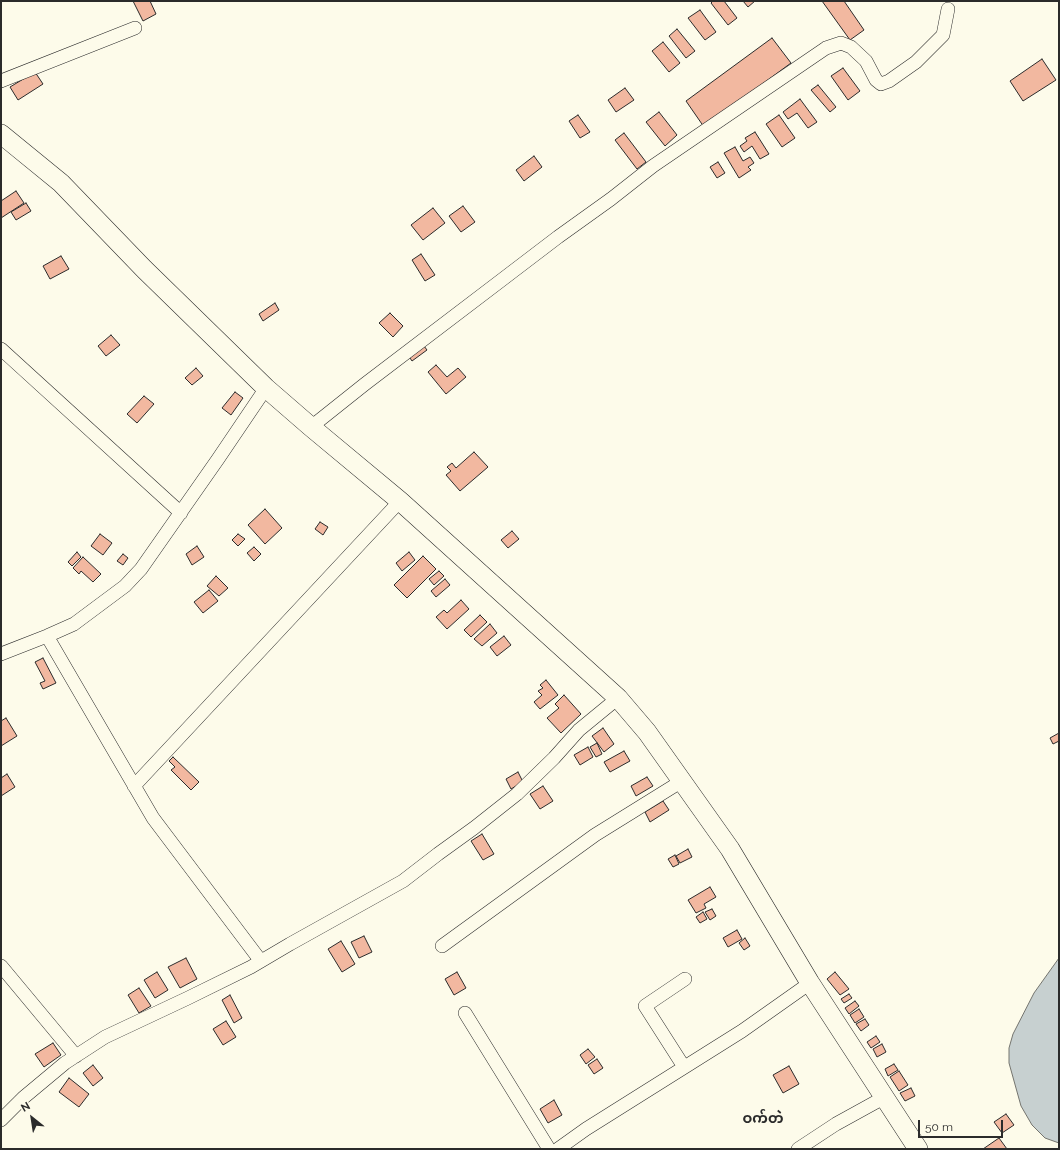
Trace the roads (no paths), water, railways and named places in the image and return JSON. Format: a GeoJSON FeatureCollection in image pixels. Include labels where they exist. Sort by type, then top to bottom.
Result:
{"type":"FeatureCollection","features":[{"type":"Feature","properties":{"kind":"highway"},"geometry":{"type":"LineString","coordinates":[[1,134],[61,183],[144,269],[266,388],[400,501],[618,698],[647,732],[730,849],[810,983],[918,1149]]}},
{"type":"Feature","properties":{"kind":"street"},"geometry":{"type":"LineString","coordinates":[[311,427],[365,384],[653,166],[826,48],[841,43],[851,47],[866,61],[876,80],[881,84],[889,81],[916,62],[943,35],[948,9]]}},
{"type":"Feature","properties":{"kind":"street"},"geometry":{"type":"LineString","coordinates":[[1,81],[135,28]]}},
{"type":"Feature","properties":{"kind":"street"},"geometry":{"type":"LineString","coordinates":[[1,349],[180,513]]}},
{"type":"Feature","properties":{"kind":"street"},"geometry":{"type":"LineString","coordinates":[[1,654],[74,624],[125,586],[142,569],[266,388]]}},
{"type":"Feature","properties":{"kind":"street"},"geometry":{"type":"LineString","coordinates":[[134,786],[400,501]]}},
{"type":"Feature","properties":{"kind":"street"},"geometry":{"type":"LineString","coordinates":[[47,636],[153,818],[260,960]]}},
{"type":"Feature","properties":{"kind":"street"},"geometry":{"type":"LineString","coordinates":[[1,1120],[23,1098],[65,1063],[105,1037],[251,967],[260,960],[403,881],[517,794],[554,758],[579,730],[618,698]]}},
{"type":"Feature","properties":{"kind":"street"},"geometry":{"type":"LineString","coordinates":[[442,946],[595,835],[682,781]]}},
{"type":"Feature","properties":{"kind":"street"},"geometry":{"type":"LineString","coordinates":[[1,966],[76,1056]]}},
{"type":"Feature","properties":{"kind":"street"},"geometry":{"type":"LineString","coordinates":[[684,1067],[645,1006],[685,979]]}},
{"type":"Feature","properties":{"kind":"street"},"geometry":{"type":"LineString","coordinates":[[558,1149],[586,1129],[742,1031],[810,983]]}},
{"type":"Feature","properties":{"kind":"street"},"geometry":{"type":"LineString","coordinates":[[465,1013],[550,1149]]}},
{"type":"Feature","properties":{"kind":"street"},"geometry":{"type":"LineString","coordinates":[[798,1149],[836,1124],[885,1097]]}},
{"type":"Feature","properties":{"kind":"district","name":"ဝက်တဲ"},"geometry":{"type":"Point","coordinates":[763,1119]}}]}
